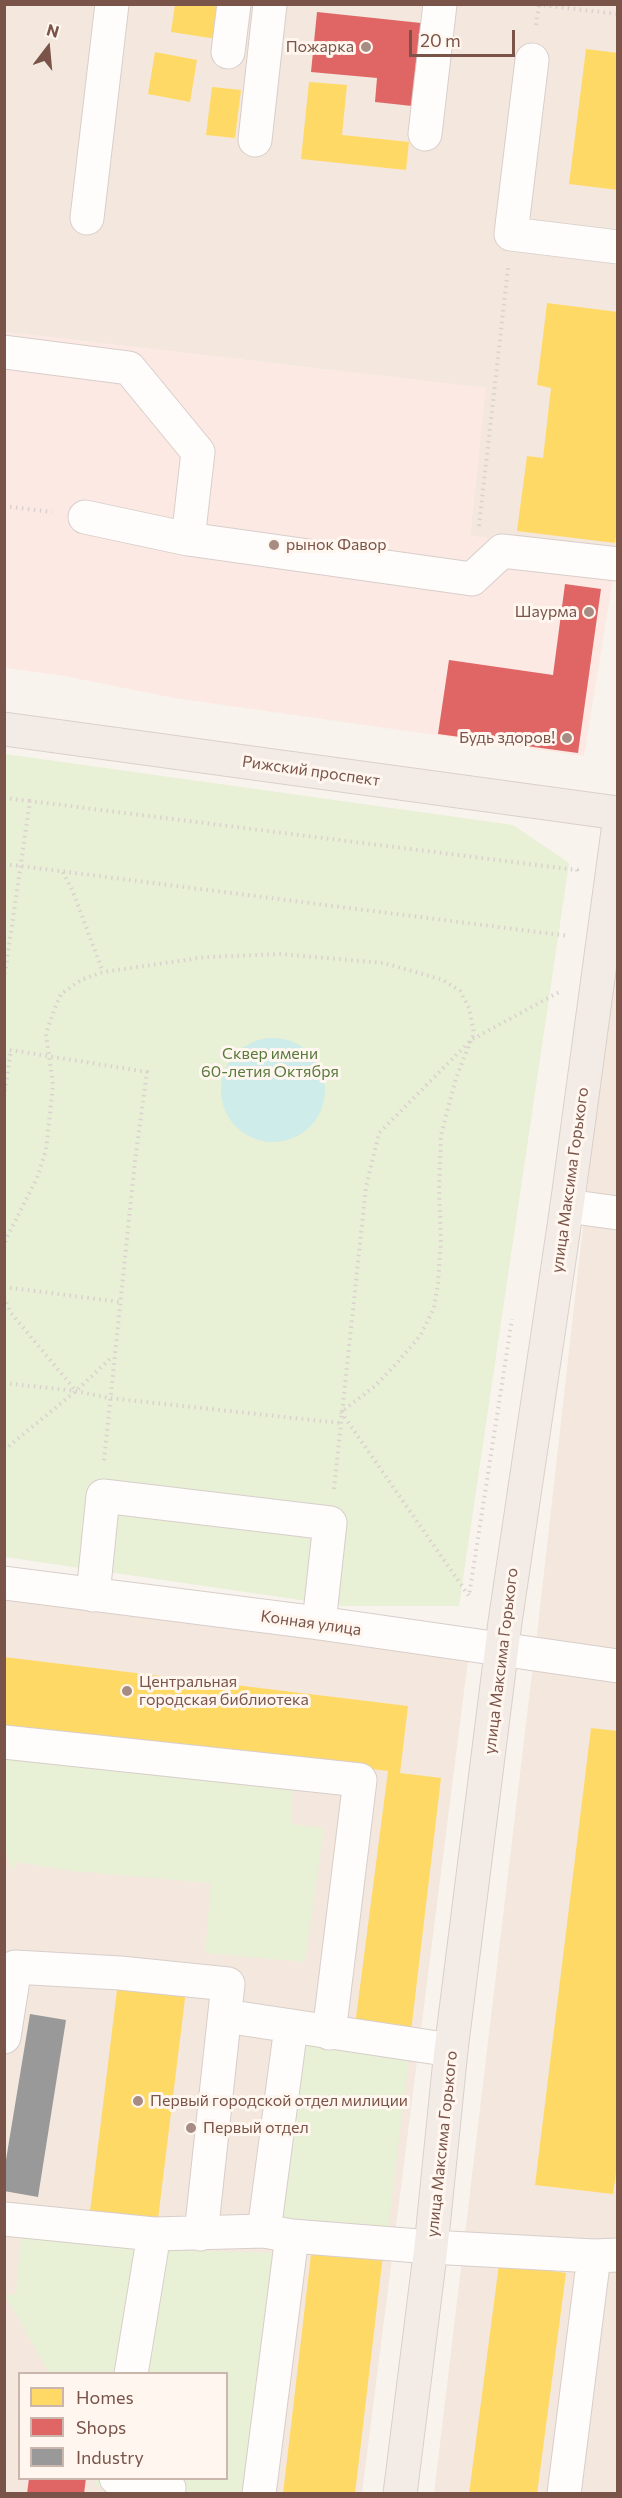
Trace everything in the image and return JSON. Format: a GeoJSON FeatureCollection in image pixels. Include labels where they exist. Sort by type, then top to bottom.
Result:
{"type":"FeatureCollection","features":[{"type":"Feature","properties":{"kind":"main road","name":"Рижский проспект"},"geometry":{"type":"LineString","coordinates":[[4,729],[618,813]]}},
{"type":"Feature","properties":{"kind":"main road","name":"улица Максима Горького"},"geometry":{"type":"LineString","coordinates":[[400,2493],[431,2247],[451,2050],[503,1649],[618,831]]}},
{"type":"Feature","properties":{"kind":"street"},"geometry":{"type":"LineString","coordinates":[[87,218],[112,4]]}},
{"type":"Feature","properties":{"kind":"street"},"geometry":{"type":"LineString","coordinates":[[228,52],[234,4]]}},
{"type":"Feature","properties":{"kind":"street"},"geometry":{"type":"LineString","coordinates":[[255,140],[270,4]]}},
{"type":"Feature","properties":{"kind":"street"},"geometry":{"type":"LineString","coordinates":[[425,134],[440,4]]}},
{"type":"Feature","properties":{"kind":"street"},"geometry":{"type":"LineString","coordinates":[[532,60],[512,234],[618,248]]}},
{"type":"Feature","properties":{"kind":"street"},"geometry":{"type":"LineString","coordinates":[[4,352],[129,368],[198,452],[188,539]]}},
{"type":"Feature","properties":{"kind":"street"},"geometry":{"type":"LineString","coordinates":[[85,517],[188,539],[472,579],[502,550],[618,564]]}},
{"type":"Feature","properties":{"kind":"street"},"geometry":{"type":"LineString","coordinates":[[567,1206],[618,1213]]}},
{"type":"Feature","properties":{"kind":"street"},"geometry":{"type":"LineString","coordinates":[[93,1595],[103,1496],[330,1523],[319,1623]]}},
{"type":"Feature","properties":{"kind":"street","name":"Конная улица"},"geometry":{"type":"LineString","coordinates":[[4,1583],[319,1623],[618,1666]]}},
{"type":"Feature","properties":{"kind":"street"},"geometry":{"type":"LineString","coordinates":[[4,1742],[360,1780],[329,2033]]}},
{"type":"Feature","properties":{"kind":"street"},"geometry":{"type":"LineString","coordinates":[[4,2037],[7,1996],[15,1966],[120,1973],[228,1984],[201,2234]]}},
{"type":"Feature","properties":{"kind":"street"},"geometry":{"type":"LineString","coordinates":[[225,2016],[451,2050]]}},
{"type":"Feature","properties":{"kind":"street"},"geometry":{"type":"LineString","coordinates":[[259,2493],[291,2027]]}},
{"type":"Feature","properties":{"kind":"street"},"geometry":{"type":"LineString","coordinates":[[4,2219],[154,2234],[278,2234],[431,2247],[606,2256],[564,2493]]}},
{"type":"Feature","properties":{"kind":"street"},"geometry":{"type":"LineString","coordinates":[[131,2372],[154,2234]]}},
{"type":"Feature","properties":{"kind":"street"},"geometry":{"type":"LineString","coordinates":[[127,2480],[169,2488]]}},
{"type":"Feature","properties":{"kind":"path"},"geometry":{"type":"LineString","coordinates":[[532,4],[618,14]]}},
{"type":"Feature","properties":{"kind":"path"},"geometry":{"type":"LineString","coordinates":[[472,579],[512,234]]}},
{"type":"Feature","properties":{"kind":"path"},"geometry":{"type":"LineString","coordinates":[[4,506],[85,517]]}},
{"type":"Feature","properties":{"kind":"path"},"geometry":{"type":"LineString","coordinates":[[4,798],[577,870],[576,881]]}},
{"type":"Feature","properties":{"kind":"path"},"geometry":{"type":"LineString","coordinates":[[4,980],[30,801]]}},
{"type":"Feature","properties":{"kind":"path"},"geometry":{"type":"LineString","coordinates":[[4,864],[569,936]]}},
{"type":"Feature","properties":{"kind":"path"},"geometry":{"type":"LineString","coordinates":[[62,871],[73,892],[104,972]]}},
{"type":"Feature","properties":{"kind":"path"},"geometry":{"type":"LineString","coordinates":[[568,946],[571,925]]}},
{"type":"Feature","properties":{"kind":"path"},"geometry":{"type":"LineString","coordinates":[[4,1248],[6,1239],[37,1178],[46,1150],[53,1085],[46,1034],[52,1013],[62,994],[81,980],[104,972],[206,957],[280,954],[384,963],[444,980],[460,991],[469,1008],[474,1033],[456,1078],[441,1136],[439,1188],[441,1239],[434,1308],[420,1336],[402,1357],[375,1386],[341,1412]]}},
{"type":"Feature","properties":{"kind":"path"},"geometry":{"type":"LineString","coordinates":[[333,1490],[366,1187],[379,1133],[471,1040],[563,990],[561,1002]]}},
{"type":"Feature","properties":{"kind":"path"},"geometry":{"type":"LineString","coordinates":[[4,1049],[147,1072],[113,1355],[103,1496]]}},
{"type":"Feature","properties":{"kind":"path"},"geometry":{"type":"LineString","coordinates":[[4,1097],[11,1050]]}},
{"type":"Feature","properties":{"kind":"path"},"geometry":{"type":"LineString","coordinates":[[4,1287],[120,1302]]}},
{"type":"Feature","properties":{"kind":"path"},"geometry":{"type":"LineString","coordinates":[[4,1297],[11,1313],[76,1391]]}},
{"type":"Feature","properties":{"kind":"path"},"geometry":{"type":"LineString","coordinates":[[341,1412],[469,1596],[512,1316]]}},
{"type":"Feature","properties":{"kind":"path"},"geometry":{"type":"LineString","coordinates":[[4,1450],[76,1391],[113,1355]]}},
{"type":"Feature","properties":{"kind":"path"},"geometry":{"type":"LineString","coordinates":[[4,1383],[76,1391],[109,1398],[340,1423]]}},
{"type":"Feature","properties":{"kind":"shaded area"},"geometry":{"type":"Polygon","coordinates":[[[5,5],[617,5],[617,554],[470,536],[485,388],[5,332],[5,5]]]}},
{"type":"Feature","properties":{"kind":"shaded area","name":"рынок Фавор"},"geometry":{"type":"Polygon","coordinates":[[[5,332],[486,388],[470,536],[617,554],[584,756],[174,698],[65,676],[5,668],[5,332]]]}},
{"type":"Feature","properties":{"kind":"shaded area"},"geometry":{"type":"Polygon","coordinates":[[[614,952],[618,952],[617,1656],[536,1643],[614,952]]]}},
{"type":"Feature","properties":{"kind":"shaded area"},"geometry":{"type":"Polygon","coordinates":[[[5,1597],[468,1660],[362,2493],[5,2494],[5,1597]]]}},
{"type":"Feature","properties":{"kind":"shaded area"},"geometry":{"type":"Polygon","coordinates":[[[533,1665],[617,1678],[617,2493],[434,2494],[533,1665]]]}},
{"type":"Feature","properties":{"kind":"green space","name":"Сквер имени 60-летия Октября"},"geometry":{"type":"Polygon","coordinates":[[[5,754],[513,825],[569,863],[459,1606],[342,1606],[5,1557],[5,754]]]}},
{"type":"Feature","properties":{"kind":"green space"},"geometry":{"type":"Polygon","coordinates":[[[5,1752],[293,1782],[291,1824],[324,1828],[305,1962],[205,1953],[211,1883],[73,1871],[17,1862],[13,1871],[5,1849],[5,1752]]]}},
{"type":"Feature","properties":{"kind":"green space"},"geometry":{"type":"Polygon","coordinates":[[[298,2034],[410,2049],[388,2230],[277,2219],[298,2034]]]}},
{"type":"Feature","properties":{"kind":"green space"},"geometry":{"type":"Polygon","coordinates":[[[21,2235],[212,2251],[276,2253],[246,2493],[145,2493],[95,2486],[96,2480],[228,2480],[228,2372],[48,2372],[6,2296],[16,2293],[21,2235]]]}},
{"type":"Feature","properties":{"kind":"water"},"geometry":{"type":"Polygon","coordinates":[[[273,1038],[293,1042],[310,1053],[321,1070],[325,1090],[321,1110],[310,1127],[293,1138],[273,1142],[253,1138],[236,1127],[225,1110],[221,1090],[225,1070],[236,1053],[253,1042],[273,1038]]]}},
{"type":"Feature","properties":{"kind":"building: Homes"},"geometry":{"type":"Polygon","coordinates":[[[175,4],[222,4],[217,39],[171,32],[175,4]]]}},
{"type":"Feature","properties":{"kind":"building: Homes"},"geometry":{"type":"Polygon","coordinates":[[[586,49],[618,53],[618,190],[569,184],[586,49]]]}},
{"type":"Feature","properties":{"kind":"building: Homes"},"geometry":{"type":"Polygon","coordinates":[[[155,52],[197,60],[190,102],[148,94],[155,52]]]}},
{"type":"Feature","properties":{"kind":"building: Homes"},"geometry":{"type":"Polygon","coordinates":[[[309,82],[347,85],[342,135],[409,142],[406,170],[301,159],[309,82]]]}},
{"type":"Feature","properties":{"kind":"building: Homes"},"geometry":{"type":"Polygon","coordinates":[[[212,87],[241,90],[235,138],[206,135],[212,87]]]}},
{"type":"Feature","properties":{"kind":"building: Homes"},"geometry":{"type":"Polygon","coordinates":[[[547,303],[618,312],[618,523],[615,543],[517,531],[527,456],[543,458],[551,388],[537,385],[547,303]]]}},
{"type":"Feature","properties":{"kind":"building: Homes"},"geometry":{"type":"Polygon","coordinates":[[[4,1657],[408,1706],[400,1773],[441,1778],[410,2040],[354,2033],[388,1771],[4,1725],[4,1657]]]}},
{"type":"Feature","properties":{"kind":"building: Homes"},"geometry":{"type":"Polygon","coordinates":[[[591,1728],[618,1731],[618,2159],[613,2194],[535,2185],[591,1728]]]}},
{"type":"Feature","properties":{"kind":"building: Homes","name":"Первый городской отдел милиции"},"geometry":{"type":"Polygon","coordinates":[[[118,1982],[186,1990],[158,2219],[90,2211],[118,1982]]]}},
{"type":"Feature","properties":{"kind":"building: Homes"},"geometry":{"type":"Polygon","coordinates":[[[312,2246],[383,2255],[355,2494],[283,2494],[312,2246]]]}},
{"type":"Feature","properties":{"kind":"building: Homes"},"geometry":{"type":"Polygon","coordinates":[[[499,2264],[566,2273],[537,2494],[469,2494],[499,2264]]]}},
{"type":"Feature","properties":{"kind":"building: Shops","name":"Пожарка"},"geometry":{"type":"Polygon","coordinates":[[[317,12],[421,23],[412,106],[375,102],[377,78],[311,72],[317,12]]]}},
{"type":"Feature","properties":{"kind":"building: Shops"},"geometry":{"type":"Polygon","coordinates":[[[565,584],[601,589],[578,753],[438,734],[449,660],[553,675],[565,584]]]}},
{"type":"Feature","properties":{"kind":"building: Shops"},"geometry":{"type":"Polygon","coordinates":[[[29,2480],[86,2480],[84,2494],[27,2494],[29,2480]]]}},
{"type":"Feature","properties":{"kind":"building: Industry"},"geometry":{"type":"Polygon","coordinates":[[[30,2014],[66,2020],[38,2197],[4,2191],[4,2172],[30,2014]]]}},
{"type":"Feature","properties":{"kind":"place","name":"Пожарка"},"geometry":{"type":"Point","coordinates":[366,47]}},
{"type":"Feature","properties":{"kind":"place","name":"рынок Фавор"},"geometry":{"type":"Point","coordinates":[274,545]}},
{"type":"Feature","properties":{"kind":"place","name":"Шаурма"},"geometry":{"type":"Point","coordinates":[589,612]}},
{"type":"Feature","properties":{"kind":"place","name":"Будь здоров!"},"geometry":{"type":"Point","coordinates":[567,738]}},
{"type":"Feature","properties":{"kind":"place","name":"Центральная городская библиотека"},"geometry":{"type":"Point","coordinates":[127,1691]}},
{"type":"Feature","properties":{"kind":"place","name":"Первый городской отдел милиции"},"geometry":{"type":"Point","coordinates":[138,2101]}},
{"type":"Feature","properties":{"kind":"place","name":"Первый отдел"},"geometry":{"type":"Point","coordinates":[191,2128]}}]}
